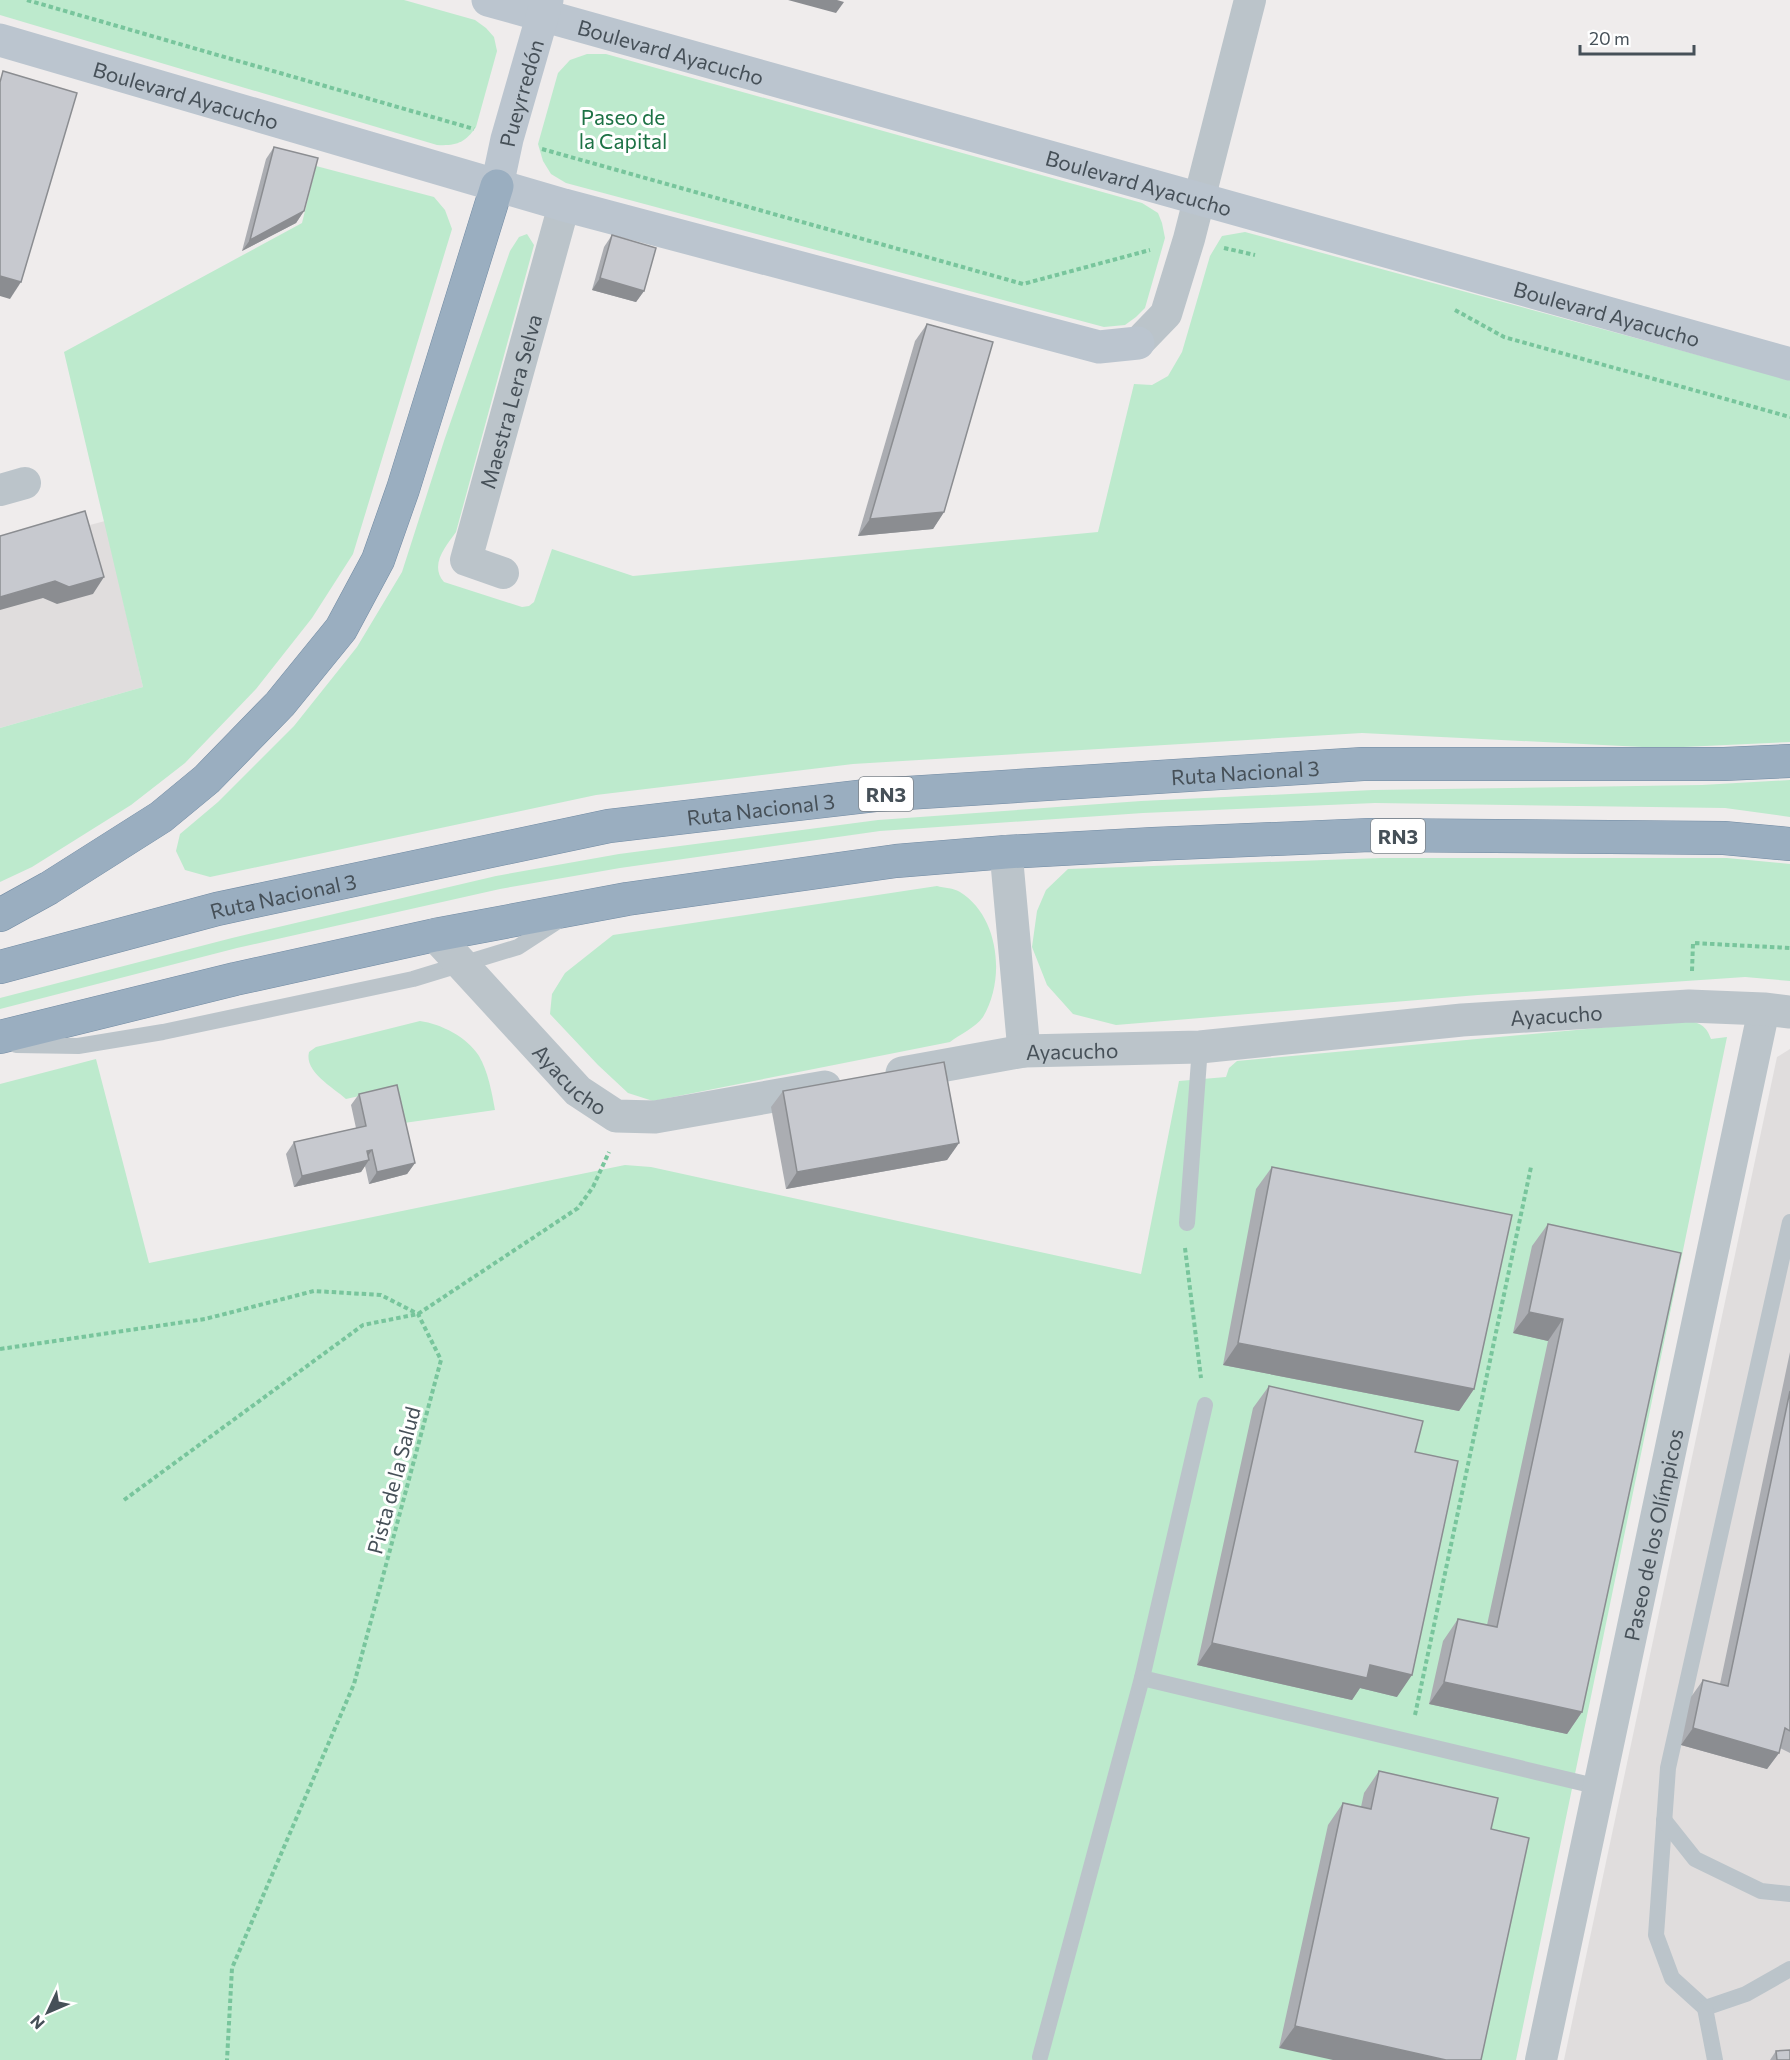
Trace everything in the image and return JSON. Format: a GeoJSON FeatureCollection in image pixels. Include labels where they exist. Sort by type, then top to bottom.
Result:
{"type":"FeatureCollection","features":[{"type":"Feature","properties":{"kind":"highway"},"geometry":{"type":"LineString","coordinates":[[0,915],[49,888],[161,817],[207,779],[280,704],[341,629],[382,550],[497,186]]}},
{"type":"Feature","properties":{"kind":"highway","name":"Ruta Nacional 3"},"geometry":{"type":"LineString","coordinates":[[0,967],[217,909],[609,826],[875,795],[1363,764],[1790,762]]}},
{"type":"Feature","properties":{"kind":"highway","name":"RN3"},"geometry":{"type":"LineString","coordinates":[[0,1037],[235,979],[435,934],[627,899],[886,862],[1006,852],[1153,844],[1370,836],[1724,838],[1790,844]]}},
{"type":"Feature","properties":{"kind":"main road","name":"Boulevard Ayacucho"},"geometry":{"type":"LineString","coordinates":[[488,0],[545,8],[1198,199],[1790,364]]}},
{"type":"Feature","properties":{"kind":"main road","name":"Pueyrredón"},"geometry":{"type":"LineString","coordinates":[[497,186],[507,139],[545,8]]}},
{"type":"Feature","properties":{"kind":"main road","name":"Boulevard Ayacucho"},"geometry":{"type":"LineString","coordinates":[[0,40],[564,205],[1099,347],[1138,343]]}},
{"type":"Feature","properties":{"kind":"street"},"geometry":{"type":"LineString","coordinates":[[1138,343],[1166,314],[1189,239],[1250,0]]}},
{"type":"Feature","properties":{"kind":"street","name":"Maestra Lera Selva"},"geometry":{"type":"LineString","coordinates":[[503,573],[466,560],[564,205]]}},
{"type":"Feature","properties":{"kind":"street"},"geometry":{"type":"LineString","coordinates":[[1006,852],[1024,1051]]}},
{"type":"Feature","properties":{"kind":"street","name":"Ayacucho"},"geometry":{"type":"LineString","coordinates":[[435,934],[578,1091],[616,1116],[655,1117],[1024,1051],[1200,1047],[1462,1020],[1689,1006],[1777,1010]]}},
{"type":"Feature","properties":{"kind":"street","name":"Paseo de los Olímpicos"},"geometry":{"type":"LineString","coordinates":[[1540,2060],[1599,1787],[1777,1010]]}},
{"type":"Feature","properties":{"kind":"lane"},"geometry":{"type":"LineString","coordinates":[[0,1044],[78,1046],[163,1032],[413,979],[518,947],[579,908]]}},
{"type":"Feature","properties":{"kind":"lane"},"geometry":{"type":"LineString","coordinates":[[1187,1222],[1200,1047]]}},
{"type":"Feature","properties":{"kind":"lane"},"geometry":{"type":"LineString","coordinates":[[1715,2060],[1705,2008],[1672,1978],[1656,1935],[1668,1768],[1790,1222]]}},
{"type":"Feature","properties":{"kind":"lane"},"geometry":{"type":"LineString","coordinates":[[1040,2057],[1142,1678],[1205,1405]]}},
{"type":"Feature","properties":{"kind":"lane"},"geometry":{"type":"LineString","coordinates":[[1142,1678],[1599,1787]]}},
{"type":"Feature","properties":{"kind":"lane"},"geometry":{"type":"LineString","coordinates":[[1664,1821],[1695,1859],[1761,1891],[1790,1894]]}},
{"type":"Feature","properties":{"kind":"lane"},"geometry":{"type":"LineString","coordinates":[[1705,2008],[1746,1994],[1790,1969]]}},
{"type":"Feature","properties":{"kind":"path"},"geometry":{"type":"LineString","coordinates":[[27,0],[507,139],[1023,284],[1189,239],[1258,256]]}},
{"type":"Feature","properties":{"kind":"path"},"geometry":{"type":"LineString","coordinates":[[1448,307],[1504,337],[1790,417]]}},
{"type":"Feature","properties":{"kind":"path"},"geometry":{"type":"LineString","coordinates":[[1694,943],[1790,948]]}},
{"type":"Feature","properties":{"kind":"path"},"geometry":{"type":"LineString","coordinates":[[124,1500],[363,1325],[418,1314],[578,1208],[593,1186],[609,1152],[616,1116]]}},
{"type":"Feature","properties":{"kind":"path"},"geometry":{"type":"LineString","coordinates":[[1410,1742],[1531,1167]]}},
{"type":"Feature","properties":{"kind":"path"},"geometry":{"type":"LineString","coordinates":[[1187,1222],[1185,1252],[1205,1405]]}},
{"type":"Feature","properties":{"kind":"path"},"geometry":{"type":"LineString","coordinates":[[0,1348],[205,1319],[314,1291],[381,1295],[418,1314]]}},
{"type":"Feature","properties":{"kind":"path","name":"Pista de la Salud"},"geometry":{"type":"LineString","coordinates":[[227,2060],[232,1968],[354,1684],[441,1360],[418,1314]]}},
{"type":"Feature","properties":{"kind":"shaded area"},"geometry":{"type":"Polygon","coordinates":[[[105,521],[143,687],[0,728],[0,549],[105,521]]]}},
{"type":"Feature","properties":{"kind":"shaded area"},"geometry":{"type":"Polygon","coordinates":[[[1790,1049],[1790,2060],[1564,2060],[1777,1057],[1790,1049]]]}},
{"type":"Feature","properties":{"kind":"green space"},"geometry":{"type":"Polygon","coordinates":[[[0,0],[404,0],[475,20],[494,37],[497,51],[476,127],[468,137],[460,142],[437,145],[0,15],[0,0]]]}},
{"type":"Feature","properties":{"kind":"green space","name":"Paseo de la Capital"},"geometry":{"type":"Polygon","coordinates":[[[587,54],[606,54],[1142,203],[1158,213],[1165,238],[1145,308],[1125,325],[1104,327],[566,183],[551,174],[543,161],[538,144],[558,73],[570,60],[587,54]]]}},
{"type":"Feature","properties":{"kind":"green space"},"geometry":{"type":"Polygon","coordinates":[[[316,166],[434,197],[445,210],[452,229],[353,554],[312,618],[256,689],[185,763],[131,805],[32,867],[0,882],[0,728],[143,687],[64,352],[302,223],[316,166]]]}},
{"type":"Feature","properties":{"kind":"green space"},"geometry":{"type":"Polygon","coordinates":[[[1245,232],[1790,380],[1790,742],[1662,748],[1362,733],[853,764],[596,795],[210,877],[185,870],[176,851],[180,834],[218,802],[294,726],[357,647],[402,572],[444,441],[510,251],[519,237],[527,234],[534,245],[456,532],[441,556],[438,569],[444,582],[522,607],[534,602],[552,549],[633,576],[1098,532],[1134,384],[1152,385],[1168,376],[1182,352],[1210,256],[1222,236],[1245,232]]]}},
{"type":"Feature","properties":{"kind":"green space"},"geometry":{"type":"Polygon","coordinates":[[[1790,780],[1790,817],[1725,808],[1375,803],[1143,813],[880,831],[620,868],[500,889],[237,948],[0,1009],[0,998],[232,938],[496,876],[619,854],[878,820],[1141,801],[1373,790],[1702,785],[1790,780]]]}},
{"type":"Feature","properties":{"kind":"green space"},"geometry":{"type":"Polygon","coordinates":[[[1381,858],[1727,858],[1790,864],[1790,981],[1745,977],[1478,995],[1116,1025],[1073,1014],[1047,985],[1032,947],[1037,911],[1046,890],[1068,869],[1381,858]]]}},
{"type":"Feature","properties":{"kind":"green space"},"geometry":{"type":"Polygon","coordinates":[[[937,886],[958,891],[973,903],[983,916],[995,949],[995,985],[983,1017],[950,1042],[653,1101],[628,1093],[550,1014],[552,994],[565,973],[613,935],[937,886]]]}},
{"type":"Feature","properties":{"kind":"green space"},"geometry":{"type":"Polygon","coordinates":[[[1686,1020],[1702,1025],[1711,1039],[1727,1037],[1516,2060],[0,2060],[0,1084],[96,1059],[149,1263],[625,1165],[651,1167],[1141,1274],[1179,1081],[1226,1077],[1229,1068],[1237,1061],[1686,1020]]]}},
{"type":"Feature","properties":{"kind":"green space"},"geometry":{"type":"Polygon","coordinates":[[[420,1021],[453,1032],[474,1049],[485,1068],[495,1110],[404,1123],[395,1088],[346,1099],[321,1078],[311,1066],[309,1052],[316,1047],[420,1021]]]}},
{"type":"Feature","properties":{"kind":"building"},"geometry":{"type":"Polygon","coordinates":[[[3,71],[77,93],[21,282],[0,276],[0,82],[3,71]]]}},
{"type":"Feature","properties":{"kind":"building"},"geometry":{"type":"Polygon","coordinates":[[[274,147],[318,158],[304,211],[250,240],[274,147]]]}},
{"type":"Feature","properties":{"kind":"building"},"geometry":{"type":"Polygon","coordinates":[[[612,235],[656,248],[644,291],[600,278],[612,235]]]}},
{"type":"Feature","properties":{"kind":"building"},"geometry":{"type":"Polygon","coordinates":[[[927,324],[993,342],[944,512],[870,519],[927,324]]]}},
{"type":"Feature","properties":{"kind":"building"},"geometry":{"type":"Polygon","coordinates":[[[85,511],[104,577],[69,587],[55,581],[0,597],[0,536],[85,511]]]}},
{"type":"Feature","properties":{"kind":"building"},"geometry":{"type":"Polygon","coordinates":[[[944,1062],[959,1143],[797,1172],[783,1091],[944,1062]]]}},
{"type":"Feature","properties":{"kind":"building"},"geometry":{"type":"Polygon","coordinates":[[[397,1085],[415,1163],[377,1172],[372,1150],[367,1151],[369,1160],[302,1176],[294,1142],[366,1126],[359,1094],[397,1085]]]}},
{"type":"Feature","properties":{"kind":"building"},"geometry":{"type":"Polygon","coordinates":[[[1272,1167],[1512,1215],[1474,1389],[1238,1343],[1272,1167]]]}},
{"type":"Feature","properties":{"kind":"building"},"geometry":{"type":"Polygon","coordinates":[[[1548,1224],[1681,1253],[1582,1712],[1444,1682],[1458,1619],[1497,1627],[1563,1319],[1529,1312],[1548,1224]]]}},
{"type":"Feature","properties":{"kind":"building"},"geometry":{"type":"Polygon","coordinates":[[[1269,1386],[1423,1421],[1415,1452],[1458,1461],[1412,1675],[1370,1665],[1367,1678],[1212,1643],[1269,1386]]]}},
{"type":"Feature","properties":{"kind":"building"},"geometry":{"type":"Polygon","coordinates":[[[1790,1391],[1790,1731],[1785,1728],[1779,1753],[1693,1728],[1703,1680],[1728,1686],[1790,1391]]]}},
{"type":"Feature","properties":{"kind":"building"},"geometry":{"type":"Polygon","coordinates":[[[1379,1771],[1498,1798],[1491,1829],[1529,1838],[1481,2060],[1446,2060],[1295,2026],[1343,1803],[1371,1809],[1379,1771]]]}},
{"type":"Feature","properties":{"kind":"building"},"geometry":{"type":"Polygon","coordinates":[[[1790,2050],[1790,2060],[1777,2060],[1776,2051],[1790,2050]]]}}]}
